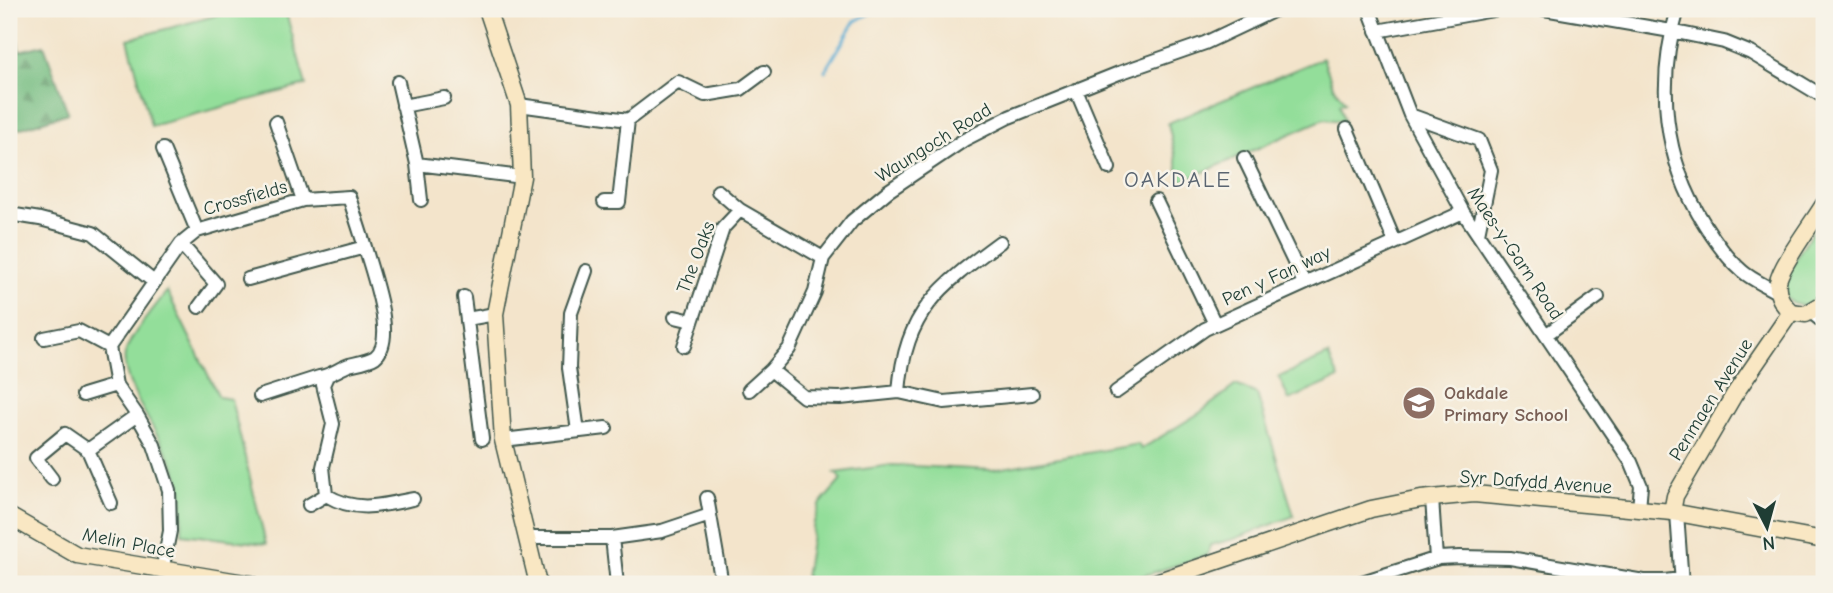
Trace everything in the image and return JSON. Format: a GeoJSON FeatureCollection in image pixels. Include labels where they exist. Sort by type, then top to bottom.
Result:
{"type":"FeatureCollection","features":[{"type":"Feature","properties":{"kind":"street"},"geometry":{"type":"LineString","coordinates":[[487,9],[519,106],[522,177],[495,314],[503,440],[538,584]]}},
{"type":"Feature","properties":{"kind":"street","name":"Waungoch Road"},"geometry":{"type":"LineString","coordinates":[[748,390],[771,370],[789,349],[815,292],[824,258],[852,221],[888,191],[964,141],[1009,117],[1205,43],[1277,9]]}},
{"type":"Feature","properties":{"kind":"street","name":"Maes-y-Garn Road"},"geometry":{"type":"LineString","coordinates":[[1368,9],[1410,115],[1463,212],[1631,462],[1641,486],[1639,509]]}},
{"type":"Feature","properties":{"kind":"street"},"geometry":{"type":"LineString","coordinates":[[1377,31],[1499,9]]}},
{"type":"Feature","properties":{"kind":"street"},"geometry":{"type":"LineString","coordinates":[[1544,9],[1724,42],[1751,53],[1824,97]]}},
{"type":"Feature","properties":{"kind":"street"},"geometry":{"type":"LineString","coordinates":[[1678,9],[1671,31],[1665,115],[1675,162],[1703,222],[1732,261],[1743,272],[1778,293]]}},
{"type":"Feature","properties":{"kind":"street"},"geometry":{"type":"LineString","coordinates":[[519,106],[628,120],[678,82],[705,95],[741,89],[764,72]]}},
{"type":"Feature","properties":{"kind":"street"},"geometry":{"type":"LineString","coordinates":[[398,82],[417,164],[421,200]]}},
{"type":"Feature","properties":{"kind":"street"},"geometry":{"type":"LineString","coordinates":[[1076,90],[1110,168]]}},
{"type":"Feature","properties":{"kind":"street"},"geometry":{"type":"LineString","coordinates":[[403,106],[444,98]]}},
{"type":"Feature","properties":{"kind":"street"},"geometry":{"type":"LineString","coordinates":[[1410,115],[1479,140],[1491,170],[1478,234]]}},
{"type":"Feature","properties":{"kind":"street"},"geometry":{"type":"LineString","coordinates":[[604,202],[618,202],[628,120]]}},
{"type":"Feature","properties":{"kind":"street","name":"Crossfields"},"geometry":{"type":"LineString","coordinates":[[276,122],[303,200]]}},
{"type":"Feature","properties":{"kind":"street"},"geometry":{"type":"LineString","coordinates":[[1348,129],[1395,242]]}},
{"type":"Feature","properties":{"kind":"street","name":"Crossfields"},"geometry":{"type":"LineString","coordinates":[[163,149],[197,231]]}},
{"type":"Feature","properties":{"kind":"street"},"geometry":{"type":"LineString","coordinates":[[1244,158],[1304,283]]}},
{"type":"Feature","properties":{"kind":"street"},"geometry":{"type":"LineString","coordinates":[[417,164],[522,177]]}},
{"type":"Feature","properties":{"kind":"street","name":"The Oaks"},"geometry":{"type":"LineString","coordinates":[[718,191],[740,209],[824,258]]}},
{"type":"Feature","properties":{"kind":"street","name":"Crossfields"},"geometry":{"type":"LineString","coordinates":[[109,347],[181,244],[197,231],[303,200],[349,197],[365,247]]}},
{"type":"Feature","properties":{"kind":"street"},"geometry":{"type":"LineString","coordinates":[[1156,201],[1215,324]]}},
{"type":"Feature","properties":{"kind":"street"},"geometry":{"type":"LineString","coordinates":[[1824,204],[1778,279],[1780,300],[1791,312],[1801,314],[1818,308],[1824,323]]}},
{"type":"Feature","properties":{"kind":"street","name":"The Oaks"},"geometry":{"type":"LineString","coordinates":[[684,346],[723,228],[740,209]]}},
{"type":"Feature","properties":{"kind":"street","name":"Pen y Fan way"},"geometry":{"type":"LineString","coordinates":[[1116,392],[1215,324],[1463,212]]}},
{"type":"Feature","properties":{"kind":"street"},"geometry":{"type":"LineString","coordinates":[[9,215],[40,219],[93,233],[154,282]]}},
{"type":"Feature","properties":{"kind":"street"},"geometry":{"type":"LineString","coordinates":[[899,392],[901,362],[924,310],[941,287],[1000,242]]}},
{"type":"Feature","properties":{"kind":"street"},"geometry":{"type":"LineString","coordinates":[[181,244],[216,284],[199,307]]}},
{"type":"Feature","properties":{"kind":"street"},"geometry":{"type":"LineString","coordinates":[[248,279],[365,247],[386,330],[383,346],[375,357],[337,369],[327,376],[260,396]]}},
{"type":"Feature","properties":{"kind":"street"},"geometry":{"type":"LineString","coordinates":[[579,431],[569,368],[571,313],[586,271]]}},
{"type":"Feature","properties":{"kind":"street"},"geometry":{"type":"LineString","coordinates":[[464,297],[482,439]]}},
{"type":"Feature","properties":{"kind":"street"},"geometry":{"type":"LineString","coordinates":[[1546,334],[1598,297]]}},
{"type":"Feature","properties":{"kind":"street","name":"Penmaen Avenue"},"geometry":{"type":"LineString","coordinates":[[1675,513],[1675,496],[1734,396],[1791,312]]}},
{"type":"Feature","properties":{"kind":"street"},"geometry":{"type":"LineString","coordinates":[[467,319],[495,314]]}},
{"type":"Feature","properties":{"kind":"street","name":"The Oaks"},"geometry":{"type":"LineString","coordinates":[[675,317],[692,321]]}},
{"type":"Feature","properties":{"kind":"street"},"geometry":{"type":"LineString","coordinates":[[44,338],[79,331],[109,347],[116,385],[154,445],[169,490],[170,531],[162,571]]}},
{"type":"Feature","properties":{"kind":"street"},"geometry":{"type":"LineString","coordinates":[[771,370],[804,397],[840,398],[899,392],[944,402],[1032,394]]}},
{"type":"Feature","properties":{"kind":"street"},"geometry":{"type":"LineString","coordinates":[[326,495],[323,467],[332,424],[323,385],[327,376]]}},
{"type":"Feature","properties":{"kind":"street"},"geometry":{"type":"LineString","coordinates":[[83,395],[116,385]]}},
{"type":"Feature","properties":{"kind":"street"},"geometry":{"type":"LineString","coordinates":[[480,416],[500,412]]}},
{"type":"Feature","properties":{"kind":"street"},"geometry":{"type":"LineString","coordinates":[[88,450],[137,415]]}},
{"type":"Feature","properties":{"kind":"street"},"geometry":{"type":"LineString","coordinates":[[503,440],[606,428]]}},
{"type":"Feature","properties":{"kind":"street"},"geometry":{"type":"LineString","coordinates":[[52,479],[36,458],[65,434],[88,450],[111,503]]}},
{"type":"Feature","properties":{"kind":"street"},"geometry":{"type":"LineString","coordinates":[[326,495],[343,505],[378,507],[413,499]]}},
{"type":"Feature","properties":{"kind":"street"},"geometry":{"type":"LineString","coordinates":[[309,505],[326,495]]}},
{"type":"Feature","properties":{"kind":"street","name":"Syr Dafydd Avenue"},"geometry":{"type":"LineString","coordinates":[[1150,584],[1371,509],[1432,498],[1492,495],[1639,509],[1824,540]]}},
{"type":"Feature","properties":{"kind":"street"},"geometry":{"type":"LineString","coordinates":[[708,498],[722,584]]}},
{"type":"Feature","properties":{"kind":"street"},"geometry":{"type":"LineString","coordinates":[[1432,498],[1436,558]]}},
{"type":"Feature","properties":{"kind":"street"},"geometry":{"type":"LineString","coordinates":[[1356,584],[1436,558],[1510,558],[1644,581],[1681,582],[1675,513]]}},
{"type":"Feature","properties":{"kind":"street"},"geometry":{"type":"LineString","coordinates":[[526,538],[612,538],[662,531],[710,515]]}},
{"type":"Feature","properties":{"kind":"street","name":"Melin Place"},"geometry":{"type":"LineString","coordinates":[[9,516],[77,555],[251,584]]}},
{"type":"Feature","properties":{"kind":"street"},"geometry":{"type":"LineString","coordinates":[[612,538],[617,584]]}},
{"type":"Feature","properties":{"kind":"green space"},"geometry":{"type":"Polygon","coordinates":[[[9,9],[13,9],[19,51],[44,45],[68,113],[9,132],[9,9]]]}},
{"type":"Feature","properties":{"kind":"green space"},"geometry":{"type":"Polygon","coordinates":[[[241,9],[285,9],[306,85],[151,126],[128,39],[241,9]]]}},
{"type":"Feature","properties":{"kind":"green space"},"geometry":{"type":"Polygon","coordinates":[[[1323,58],[1333,86],[1345,102],[1339,104],[1344,121],[1324,119],[1181,182],[1168,123],[1323,58]]]}},
{"type":"Feature","properties":{"kind":"green space"},"geometry":{"type":"Polygon","coordinates":[[[1824,215],[1824,292],[1810,306],[1793,303],[1786,295],[1790,269],[1824,215]]]}},
{"type":"Feature","properties":{"kind":"green space"},"geometry":{"type":"Polygon","coordinates":[[[167,291],[219,397],[231,399],[266,544],[182,534],[182,497],[178,475],[136,397],[125,367],[125,354],[132,338],[167,291]]]}},
{"type":"Feature","properties":{"kind":"green space"},"geometry":{"type":"Polygon","coordinates":[[[1328,355],[1339,378],[1289,400],[1279,377],[1328,355]]]}},
{"type":"Feature","properties":{"kind":"green space"},"geometry":{"type":"Polygon","coordinates":[[[1236,385],[1257,394],[1294,516],[1234,539],[1210,545],[1208,555],[1117,584],[804,584],[814,522],[821,503],[842,479],[835,473],[892,465],[992,470],[1138,444],[1141,449],[1201,412],[1236,385]]]}},
{"type":"Feature","properties":{"kind":"waterway"},"geometry":{"type":"LineString","coordinates":[[825,71],[855,21],[878,9]]}},
{"type":"Feature","properties":{"kind":"place","name":"Oakdale Primary School"},"geometry":{"type":"Point","coordinates":[1419,403]}},
{"type":"Feature","properties":{"kind":"district","name":"OAKDALE"},"geometry":{"type":"Point","coordinates":[1178,179]}}]}
